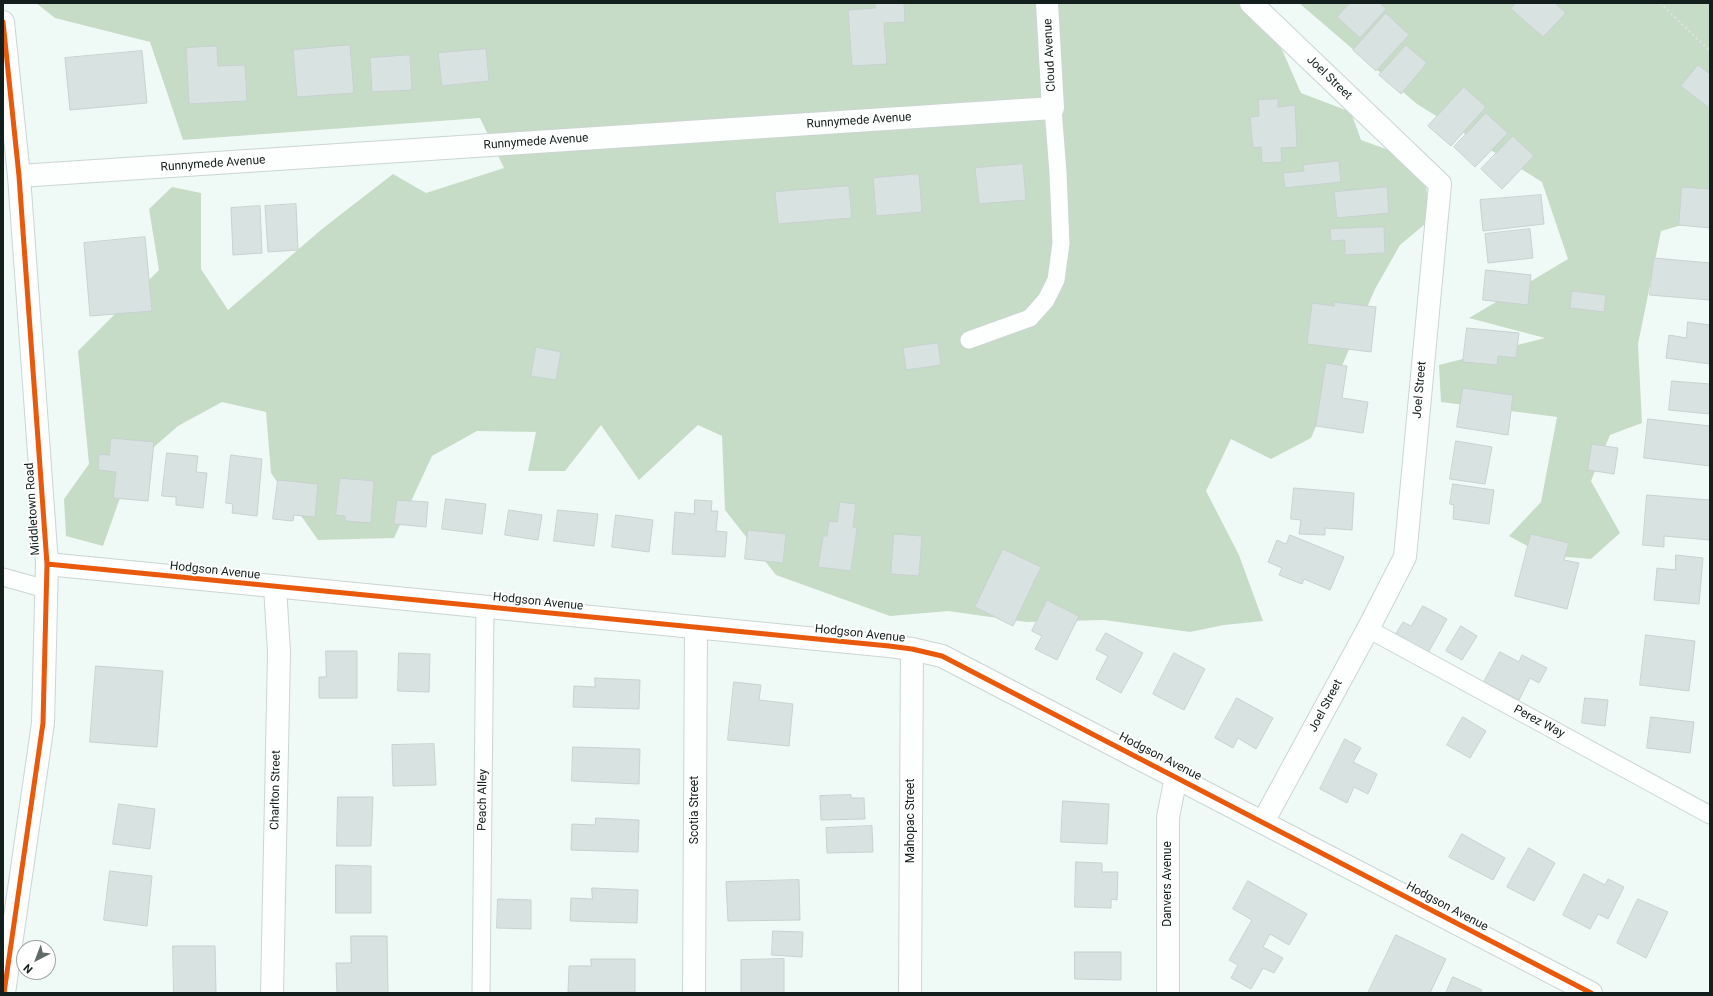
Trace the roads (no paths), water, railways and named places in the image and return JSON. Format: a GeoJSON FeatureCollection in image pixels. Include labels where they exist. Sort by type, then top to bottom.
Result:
{"type":"FeatureCollection","features":[{"type":"Feature","properties":{"kind":"street","name":"Cloud Avenue"},"geometry":{"type":"LineString","coordinates":[[1047,3],[1053,108]]}},
{"type":"Feature","properties":{"kind":"street","name":"Joel Street"},"geometry":{"type":"LineString","coordinates":[[1251,3],[1440,184],[1405,557],[1368,629],[1263,822]]}},
{"type":"Feature","properties":{"kind":"street","name":"Middletown Road"},"geometry":{"type":"LineString","coordinates":[[3,22],[19,176],[47,564],[43,723],[4,993]]}},
{"type":"Feature","properties":{"kind":"street","name":"Runnymede Avenue"},"geometry":{"type":"LineString","coordinates":[[19,176],[1053,108]]}},
{"type":"Feature","properties":{"kind":"street","name":"Hodgson Avenue"},"geometry":{"type":"LineString","coordinates":[[47,564],[912,649],[942,656],[1591,993]]}},
{"type":"Feature","properties":{"kind":"street","name":"Charlton Street"},"geometry":{"type":"LineString","coordinates":[[272,993],[279,652],[275,586]]}},
{"type":"Feature","properties":{"kind":"street","name":"Scotia Street"},"geometry":{"type":"LineString","coordinates":[[694,993],[696,627]]}},
{"type":"Feature","properties":{"kind":"street","name":"Mahopac Street"},"geometry":{"type":"LineString","coordinates":[[910,993],[912,649]]}},
{"type":"Feature","properties":{"kind":"street","name":"Danvers Avenue"},"geometry":{"type":"LineString","coordinates":[[1168,993],[1168,817],[1176,777]]}},
{"type":"Feature","properties":{"kind":"lane"},"geometry":{"type":"LineString","coordinates":[[969,340],[1030,318],[1046,300],[1056,280],[1060,243],[1058,173],[1053,108]]}},
{"type":"Feature","properties":{"kind":"lane"},"geometry":{"type":"LineString","coordinates":[[3,577],[46,589]]}},
{"type":"Feature","properties":{"kind":"lane","name":"Peach Alley"},"geometry":{"type":"LineString","coordinates":[[481,993],[485,607]]}},
{"type":"Feature","properties":{"kind":"lane","name":"Perez Way"},"geometry":{"type":"LineString","coordinates":[[1368,629],[1710,815]]}}]}
